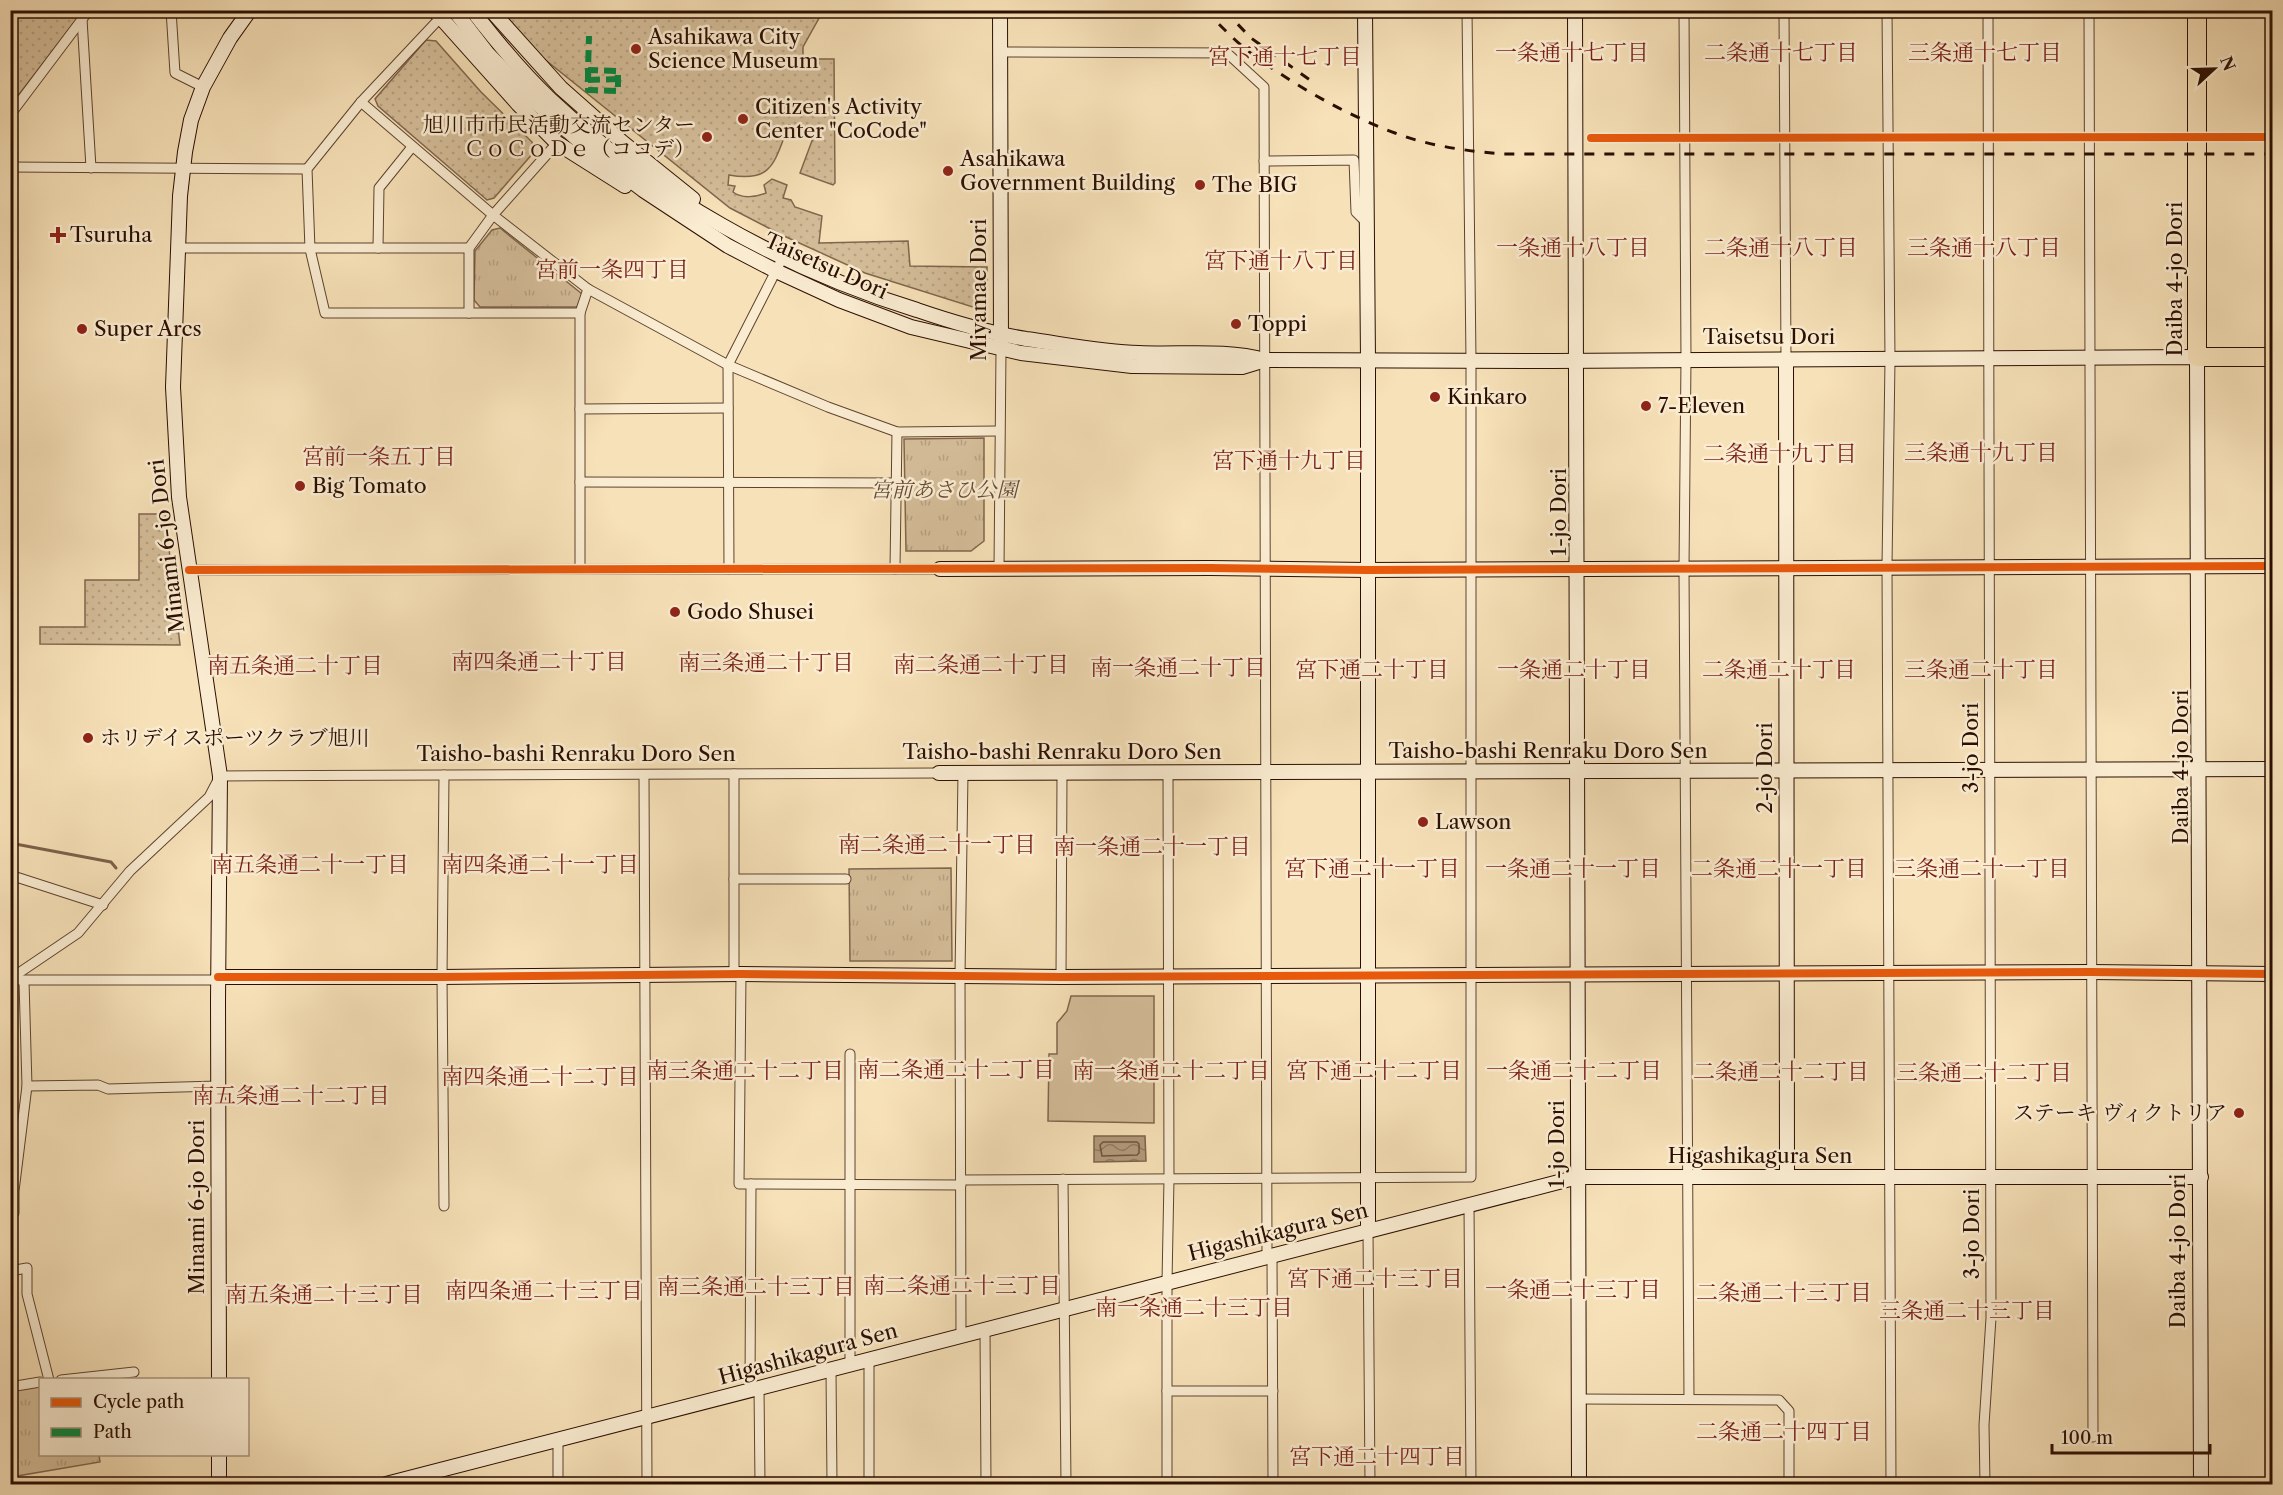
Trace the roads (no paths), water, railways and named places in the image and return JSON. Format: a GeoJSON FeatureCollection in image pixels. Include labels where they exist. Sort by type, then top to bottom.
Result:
{"type":"FeatureCollection","features":[{"type":"Feature","properties":{"kind":"highway","name":"Daiba 4-jo Dori"},"geometry":{"type":"LineString","coordinates":[[2197,10],[2197,357]]}},
{"type":"Feature","properties":{"kind":"highway","name":"Taisetsu Dori"},"geometry":{"type":"LineString","coordinates":[[2197,357],[2272,357]]}},
{"type":"Feature","properties":{"kind":"street"},"geometry":{"type":"LineString","coordinates":[[10,115],[89,10]]}},
{"type":"Feature","properties":{"kind":"street"},"geometry":{"type":"LineString","coordinates":[[171,10],[175,73],[203,87]]}},
{"type":"Feature","properties":{"kind":"street","name":"Minami 6-jo Dori"},"geometry":{"type":"LineString","coordinates":[[219,1378],[220,776],[179,497],[174,423],[177,248],[183,169],[191,120],[203,87],[230,38],[250,10]]}},
{"type":"Feature","properties":{"kind":"street","name":"Taisetsu Dori"},"geometry":{"type":"LineString","coordinates":[[454,10],[488,54],[585,146],[643,190],[728,246],[889,302],[1000,334],[1136,353],[1242,353],[1265,360],[1890,360],[2197,357]]}},
{"type":"Feature","properties":{"kind":"street","name":"Taisetsu Dori"},"geometry":{"type":"LineString","coordinates":[[472,10],[499,45],[550,98],[610,149],[675,196],[839,300],[911,327],[1001,350],[1132,366],[1242,368],[1265,360]]}},
{"type":"Feature","properties":{"kind":"street"},"geometry":{"type":"LineString","coordinates":[[491,10],[561,88],[622,142],[714,216],[776,261],[728,365],[729,569]]}},
{"type":"Feature","properties":{"kind":"street","name":"Miyamae Dori"},"geometry":{"type":"LineString","coordinates":[[999,569],[1000,10]]}},
{"type":"Feature","properties":{"kind":"street"},"geometry":{"type":"LineString","coordinates":[[1365,10],[1368,360],[1370,1485]]}},
{"type":"Feature","properties":{"kind":"street"},"geometry":{"type":"LineString","coordinates":[[734,774],[739,1184],[961,1183],[1063,1179],[1471,1177],[1471,361],[1467,10]]}},
{"type":"Feature","properties":{"kind":"street","name":"1-jo Dori"},"geometry":{"type":"LineString","coordinates":[[1575,10],[1579,1485]]}},
{"type":"Feature","properties":{"kind":"street"},"geometry":{"type":"LineString","coordinates":[[1684,10],[1685,975],[1689,1400]]}},
{"type":"Feature","properties":{"kind":"street"},"geometry":{"type":"LineString","coordinates":[[1784,10],[1786,359]]}},
{"type":"Feature","properties":{"kind":"street"},"geometry":{"type":"LineString","coordinates":[[1887,10],[1890,360],[1887,566],[1892,1485]]}},
{"type":"Feature","properties":{"kind":"street","name":"3-jo Dori"},"geometry":{"type":"LineString","coordinates":[[1986,1485],[1984,1425],[1991,1318],[1988,10]]}},
{"type":"Feature","properties":{"kind":"street"},"geometry":{"type":"LineString","coordinates":[[2089,10],[2093,1437]]}},
{"type":"Feature","properties":{"kind":"street"},"geometry":{"type":"LineString","coordinates":[[580,314],[324,313],[310,249],[308,170],[361,102],[437,14],[518,104],[557,143],[639,195],[728,246]]}},
{"type":"Feature","properties":{"kind":"street"},"geometry":{"type":"LineString","coordinates":[[82,19],[91,168]]}},
{"type":"Feature","properties":{"kind":"street"},"geometry":{"type":"LineString","coordinates":[[1000,52],[1227,53],[1264,87],[1266,1178],[1270,1255],[1273,1485]]}},
{"type":"Feature","properties":{"kind":"street"},"geometry":{"type":"LineString","coordinates":[[361,102],[493,215],[588,289],[728,365],[828,408],[897,432],[998,431]]}},
{"type":"Feature","properties":{"kind":"street"},"geometry":{"type":"LineString","coordinates":[[469,313],[469,248],[493,215],[557,143]]}},
{"type":"Feature","properties":{"kind":"street"},"geometry":{"type":"LineString","coordinates":[[378,248],[379,188],[412,147]]}},
{"type":"Feature","properties":{"kind":"street"},"geometry":{"type":"LineString","coordinates":[[1264,161],[1354,160],[1356,212],[1366,222]]}},
{"type":"Feature","properties":{"kind":"street"},"geometry":{"type":"LineString","coordinates":[[10,269],[13,269],[10,169],[308,170]]}},
{"type":"Feature","properties":{"kind":"street"},"geometry":{"type":"LineString","coordinates":[[177,248],[469,248]]}},
{"type":"Feature","properties":{"kind":"street"},"geometry":{"type":"LineString","coordinates":[[580,569],[580,314],[588,289]]}},
{"type":"Feature","properties":{"kind":"street","name":"Daiba 4-jo Dori"},"geometry":{"type":"LineString","coordinates":[[2197,357],[2201,1485]]}},
{"type":"Feature","properties":{"kind":"street","name":"2-jo Dori"},"geometry":{"type":"LineString","coordinates":[[1786,359],[1787,1176]]}},
{"type":"Feature","properties":{"kind":"street"},"geometry":{"type":"LineString","coordinates":[[580,409],[728,408]]}},
{"type":"Feature","properties":{"kind":"street"},"geometry":{"type":"LineString","coordinates":[[895,569],[897,432]]}},
{"type":"Feature","properties":{"kind":"street"},"geometry":{"type":"LineString","coordinates":[[580,482],[896,483]]}},
{"type":"Feature","properties":{"kind":"street"},"geometry":{"type":"LineString","coordinates":[[189,570],[1470,570],[1887,566],[2272,566]]}},
{"type":"Feature","properties":{"kind":"street","name":"Taisho-bashi Renraku Doro Sen"},"geometry":{"type":"LineString","coordinates":[[220,776],[2272,769]]}},
{"type":"Feature","properties":{"kind":"street"},"geometry":{"type":"LineString","coordinates":[[961,1336],[960,975],[963,773]]}},
{"type":"Feature","properties":{"kind":"street"},"geometry":{"type":"LineString","coordinates":[[1061,977],[1062,773]]}},
{"type":"Feature","properties":{"kind":"street"},"geometry":{"type":"LineString","coordinates":[[1167,1485],[1168,773]]}},
{"type":"Feature","properties":{"kind":"street"},"geometry":{"type":"LineString","coordinates":[[444,775],[442,977],[444,1206]]}},
{"type":"Feature","properties":{"kind":"street"},"geometry":{"type":"LineString","coordinates":[[644,775],[647,1485]]}},
{"type":"Feature","properties":{"kind":"street"},"geometry":{"type":"LineString","coordinates":[[10,979],[78,933],[130,871],[208,797],[220,776]]}},
{"type":"Feature","properties":{"kind":"street"},"geometry":{"type":"LineString","coordinates":[[10,875],[103,904]]}},
{"type":"Feature","properties":{"kind":"street"},"geometry":{"type":"LineString","coordinates":[[734,879],[846,879]]}},
{"type":"Feature","properties":{"kind":"street"},"geometry":{"type":"LineString","coordinates":[[10,979],[24,981],[738,974],[1169,977],[2091,972],[2272,974]]}},
{"type":"Feature","properties":{"kind":"street"},"geometry":{"type":"LineString","coordinates":[[14,1213],[14,1191],[27,1086],[24,981]]}},
{"type":"Feature","properties":{"kind":"street"},"geometry":{"type":"LineString","coordinates":[[850,1054],[850,1365]]}},
{"type":"Feature","properties":{"kind":"street"},"geometry":{"type":"LineString","coordinates":[[27,1086],[98,1085],[108,1089],[218,1086]]}},
{"type":"Feature","properties":{"kind":"street","name":"Higashikagura Sen"},"geometry":{"type":"LineString","coordinates":[[390,1484],[1578,1177],[2201,1177]]}},
{"type":"Feature","properties":{"kind":"street"},"geometry":{"type":"LineString","coordinates":[[1063,1179],[1066,1485]]}},
{"type":"Feature","properties":{"kind":"street"},"geometry":{"type":"LineString","coordinates":[[751,1184],[754,1389],[760,1485]]}},
{"type":"Feature","properties":{"kind":"street"},"geometry":{"type":"LineString","coordinates":[[1469,1205],[1471,1485]]}},
{"type":"Feature","properties":{"kind":"street"},"geometry":{"type":"LineString","coordinates":[[10,1271],[27,1268],[27,1294],[48,1378]]}},
{"type":"Feature","properties":{"kind":"street"},"geometry":{"type":"LineString","coordinates":[[985,1330],[986,1485]]}},
{"type":"Feature","properties":{"kind":"street"},"geometry":{"type":"LineString","coordinates":[[869,1359],[869,1485]]}},
{"type":"Feature","properties":{"kind":"street"},"geometry":{"type":"LineString","coordinates":[[831,1370],[832,1485]]}},
{"type":"Feature","properties":{"kind":"street"},"geometry":{"type":"LineString","coordinates":[[79,1378],[134,1372]]}},
{"type":"Feature","properties":{"kind":"street"},"geometry":{"type":"LineString","coordinates":[[10,1388],[39,1382]]}},
{"type":"Feature","properties":{"kind":"street"},"geometry":{"type":"LineString","coordinates":[[1167,1391],[1273,1391]]}},
{"type":"Feature","properties":{"kind":"street"},"geometry":{"type":"LineString","coordinates":[[1579,1399],[1779,1400],[1789,1411],[1790,1485]]}},
{"type":"Feature","properties":{"kind":"street"},"geometry":{"type":"LineString","coordinates":[[558,1440],[558,1485]]}},
{"type":"Feature","properties":{"kind":"street"},"geometry":{"type":"LineString","coordinates":[[219,1456],[219,1485]]}},
{"type":"Feature","properties":{"kind":"water"},"geometry":{"type":"Polygon","coordinates":[[[1094,1136],[1145,1136],[1146,1161],[1094,1162],[1094,1136]]]}},
{"type":"Feature","properties":{"kind":"waterway"},"geometry":{"type":"LineString","coordinates":[[10,843],[111,862],[116,868]]}},
{"type":"Feature","properties":{"kind":"railway"},"geometry":{"type":"LineString","coordinates":[[1205,10],[1248,51],[1319,97],[1357,117],[1395,133],[1435,145],[1462,149],[1502,154],[2272,154]]}},
{"type":"Feature","properties":{"kind":"railway"},"geometry":{"type":"LineString","coordinates":[[1224,10],[1251,38],[1317,85]]}},
{"type":"Feature","properties":{"kind":"place","name":"Asahikawa City Science Museum"},"geometry":{"type":"Point","coordinates":[636,49]}},
{"type":"Feature","properties":{"kind":"place","name":"Citizen's Activity Center \"CoCode\""},"geometry":{"type":"Point","coordinates":[743,119]}},
{"type":"Feature","properties":{"kind":"place","name":"旭川市市民活動交流センター ＣｏＣｏＤｅ（ココデ）"},"geometry":{"type":"Point","coordinates":[707,137]}},
{"type":"Feature","properties":{"kind":"place","name":"Asahikawa Government Building"},"geometry":{"type":"Point","coordinates":[948,171]}},
{"type":"Feature","properties":{"kind":"place","name":"The BIG"},"geometry":{"type":"Point","coordinates":[1200,185]}},
{"type":"Feature","properties":{"kind":"place","name":"Tsuruha"},"geometry":{"type":"Point","coordinates":[58,235]}},
{"type":"Feature","properties":{"kind":"place","name":"Toppi"},"geometry":{"type":"Point","coordinates":[1236,324]}},
{"type":"Feature","properties":{"kind":"place","name":"Super Arcs"},"geometry":{"type":"Point","coordinates":[82,329]}},
{"type":"Feature","properties":{"kind":"place","name":"Kinkaro"},"geometry":{"type":"Point","coordinates":[1435,397]}},
{"type":"Feature","properties":{"kind":"place","name":"7-Eleven"},"geometry":{"type":"Point","coordinates":[1646,406]}},
{"type":"Feature","properties":{"kind":"place","name":"Big Tomato"},"geometry":{"type":"Point","coordinates":[300,486]}},
{"type":"Feature","properties":{"kind":"place","name":"Godo Shusei"},"geometry":{"type":"Point","coordinates":[675,612]}},
{"type":"Feature","properties":{"kind":"place","name":"ホリデイスポーツクラブ旭川"},"geometry":{"type":"Point","coordinates":[88,738]}},
{"type":"Feature","properties":{"kind":"place","name":"Lawson"},"geometry":{"type":"Point","coordinates":[1423,822]}},
{"type":"Feature","properties":{"kind":"place","name":"ステーキ ヴィクトリア"},"geometry":{"type":"Point","coordinates":[2239,1113]}},
{"type":"Feature","properties":{"kind":"district","name":"一条通十七丁目"},"geometry":{"type":"Point","coordinates":[1572,52]}},
{"type":"Feature","properties":{"kind":"district","name":"二条通十七丁目"},"geometry":{"type":"Point","coordinates":[1781,52]}},
{"type":"Feature","properties":{"kind":"district","name":"三条通十七丁目"},"geometry":{"type":"Point","coordinates":[1985,52]}},
{"type":"Feature","properties":{"kind":"district","name":"宮下通十七丁目"},"geometry":{"type":"Point","coordinates":[1285,56]}},
{"type":"Feature","properties":{"kind":"district","name":"一条通十八丁目"},"geometry":{"type":"Point","coordinates":[1573,247]}},
{"type":"Feature","properties":{"kind":"district","name":"二条通十八丁目"},"geometry":{"type":"Point","coordinates":[1781,247]}},
{"type":"Feature","properties":{"kind":"district","name":"三条通十八丁目"},"geometry":{"type":"Point","coordinates":[1984,247]}},
{"type":"Feature","properties":{"kind":"district","name":"宮下通十八丁目"},"geometry":{"type":"Point","coordinates":[1281,260]}},
{"type":"Feature","properties":{"kind":"district","name":"宮前一条四丁目"},"geometry":{"type":"Point","coordinates":[612,269]}},
{"type":"Feature","properties":{"kind":"district","name":"三条通十九丁目"},"geometry":{"type":"Point","coordinates":[1981,452]}},
{"type":"Feature","properties":{"kind":"district","name":"二条通十九丁目"},"geometry":{"type":"Point","coordinates":[1780,453]}},
{"type":"Feature","properties":{"kind":"district","name":"宮前一条五丁目"},"geometry":{"type":"Point","coordinates":[379,456]}},
{"type":"Feature","properties":{"kind":"district","name":"宮下通十九丁目"},"geometry":{"type":"Point","coordinates":[1289,460]}},
{"type":"Feature","properties":{"kind":"district","name":"南四条通二十丁目"},"geometry":{"type":"Point","coordinates":[539,661]}},
{"type":"Feature","properties":{"kind":"district","name":"南三条通二十丁目"},"geometry":{"type":"Point","coordinates":[766,662]}},
{"type":"Feature","properties":{"kind":"district","name":"南二条通二十丁目"},"geometry":{"type":"Point","coordinates":[981,664]}},
{"type":"Feature","properties":{"kind":"district","name":"南五条通二十丁目"},"geometry":{"type":"Point","coordinates":[295,665]}},
{"type":"Feature","properties":{"kind":"district","name":"南一条通二十丁目"},"geometry":{"type":"Point","coordinates":[1178,667]}},
{"type":"Feature","properties":{"kind":"district","name":"宮下通二十丁目"},"geometry":{"type":"Point","coordinates":[1372,669]}},
{"type":"Feature","properties":{"kind":"district","name":"一条通二十丁目"},"geometry":{"type":"Point","coordinates":[1574,669]}},
{"type":"Feature","properties":{"kind":"district","name":"二条通二十丁目"},"geometry":{"type":"Point","coordinates":[1779,669]}},
{"type":"Feature","properties":{"kind":"district","name":"三条通二十丁目"},"geometry":{"type":"Point","coordinates":[1981,669]}},
{"type":"Feature","properties":{"kind":"district","name":"南二条通二十一丁目"},"geometry":{"type":"Point","coordinates":[937,844]}},
{"type":"Feature","properties":{"kind":"district","name":"南一条通二十一丁目"},"geometry":{"type":"Point","coordinates":[1152,846]}},
{"type":"Feature","properties":{"kind":"district","name":"南五条通二十一丁目"},"geometry":{"type":"Point","coordinates":[310,864]}},
{"type":"Feature","properties":{"kind":"district","name":"南四条通二十一丁目"},"geometry":{"type":"Point","coordinates":[540,864]}},
{"type":"Feature","properties":{"kind":"district","name":"宮下通二十一丁目"},"geometry":{"type":"Point","coordinates":[1372,868]}},
{"type":"Feature","properties":{"kind":"district","name":"一条通二十一丁目"},"geometry":{"type":"Point","coordinates":[1573,868]}},
{"type":"Feature","properties":{"kind":"district","name":"二条通二十一丁目"},"geometry":{"type":"Point","coordinates":[1779,868]}},
{"type":"Feature","properties":{"kind":"district","name":"三条通二十一丁目"},"geometry":{"type":"Point","coordinates":[1982,868]}},
{"type":"Feature","properties":{"kind":"district","name":"南二条通二十二丁目"},"geometry":{"type":"Point","coordinates":[956,1069]}},
{"type":"Feature","properties":{"kind":"district","name":"南三条通二十二丁目"},"geometry":{"type":"Point","coordinates":[745,1070]}},
{"type":"Feature","properties":{"kind":"district","name":"南一条通二十二丁目"},"geometry":{"type":"Point","coordinates":[1171,1070]}},
{"type":"Feature","properties":{"kind":"district","name":"宮下通二十二丁目"},"geometry":{"type":"Point","coordinates":[1374,1070]}},
{"type":"Feature","properties":{"kind":"district","name":"一条通二十二丁目"},"geometry":{"type":"Point","coordinates":[1574,1070]}},
{"type":"Feature","properties":{"kind":"district","name":"二条通二十二丁目"},"geometry":{"type":"Point","coordinates":[1781,1071]}},
{"type":"Feature","properties":{"kind":"district","name":"三条通二十二丁目"},"geometry":{"type":"Point","coordinates":[1984,1072]}},
{"type":"Feature","properties":{"kind":"district","name":"南四条通二十二丁目"},"geometry":{"type":"Point","coordinates":[540,1076]}},
{"type":"Feature","properties":{"kind":"district","name":"南五条通二十二丁目"},"geometry":{"type":"Point","coordinates":[291,1095]}},
{"type":"Feature","properties":{"kind":"district","name":"宮下通二十三丁目"},"geometry":{"type":"Point","coordinates":[1375,1278]}},
{"type":"Feature","properties":{"kind":"district","name":"南二条通二十三丁目"},"geometry":{"type":"Point","coordinates":[962,1285]}},
{"type":"Feature","properties":{"kind":"district","name":"南三条通二十三丁目"},"geometry":{"type":"Point","coordinates":[756,1286]}},
{"type":"Feature","properties":{"kind":"district","name":"一条通二十三丁目"},"geometry":{"type":"Point","coordinates":[1573,1289]}},
{"type":"Feature","properties":{"kind":"district","name":"南四条通二十三丁目"},"geometry":{"type":"Point","coordinates":[544,1290]}},
{"type":"Feature","properties":{"kind":"district","name":"二条通二十三丁目"},"geometry":{"type":"Point","coordinates":[1784,1292]}},
{"type":"Feature","properties":{"kind":"district","name":"南五条通二十三丁目"},"geometry":{"type":"Point","coordinates":[324,1294]}},
{"type":"Feature","properties":{"kind":"district","name":"南一条通二十三丁目"},"geometry":{"type":"Point","coordinates":[1194,1307]}},
{"type":"Feature","properties":{"kind":"district","name":"三条通二十三丁目"},"geometry":{"type":"Point","coordinates":[1967,1310]}},
{"type":"Feature","properties":{"kind":"district","name":"二条通二十四丁目"},"geometry":{"type":"Point","coordinates":[1784,1431]}},
{"type":"Feature","properties":{"kind":"district","name":"宮下通二十四丁目"},"geometry":{"type":"Point","coordinates":[1377,1456]}},
{"type":"Feature","properties":{"kind":"park label","name":"宮前あさひ公園"},"geometry":{"type":"Point","coordinates":[944,490]}}]}
